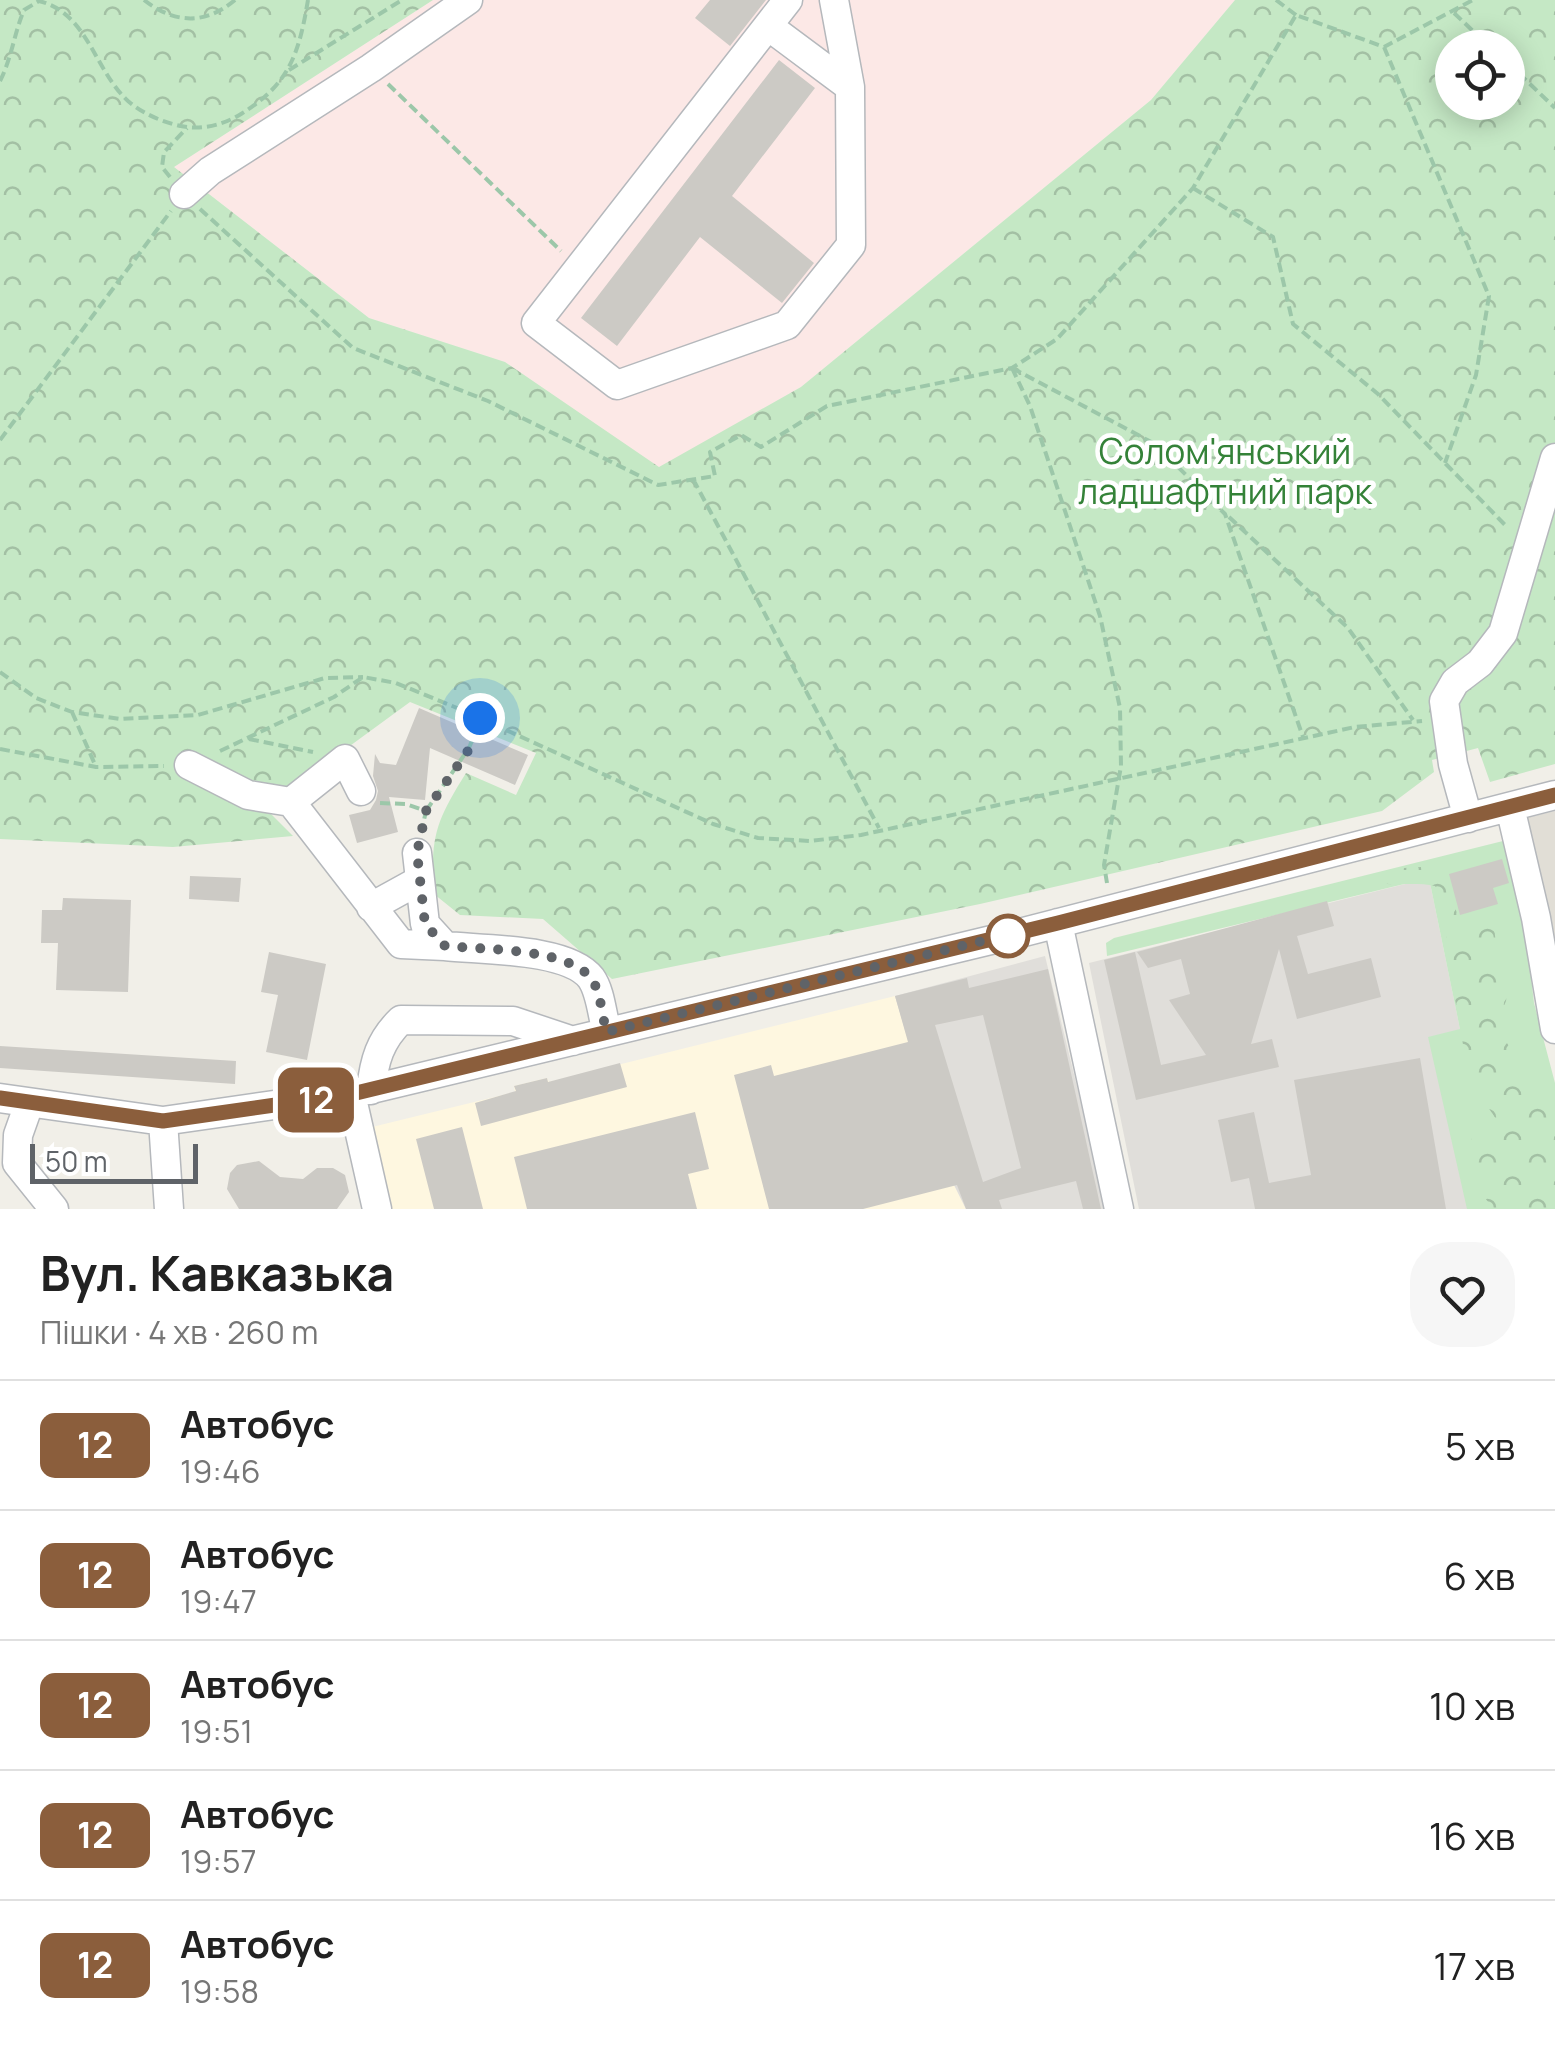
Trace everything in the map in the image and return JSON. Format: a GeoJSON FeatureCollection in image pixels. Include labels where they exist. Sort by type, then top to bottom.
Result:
{"type":"FeatureCollection","features":[{"type":"Feature","properties":{"kind":"street"},"geometry":{"type":"LineString","coordinates":[[184,194],[210,171],[371,68],[468,0]]}},
{"type":"Feature","properties":{"kind":"street"},"geometry":{"type":"LineString","coordinates":[[788,0],[536,322],[617,385],[788,325],[851,244],[850,87],[834,0]]}},
{"type":"Feature","properties":{"kind":"street"},"geometry":{"type":"LineString","coordinates":[[768,26],[850,87]]}},
{"type":"Feature","properties":{"kind":"street"},"geometry":{"type":"LineString","coordinates":[[1468,818],[1453,764],[1444,700],[1455,682],[1480,663],[1504,633],[1555,458]]}},
{"type":"Feature","properties":{"kind":"street"},"geometry":{"type":"LineString","coordinates":[[291,802],[345,760],[361,791]]}},
{"type":"Feature","properties":{"kind":"street"},"geometry":{"type":"LineString","coordinates":[[188,765],[248,795],[291,802],[401,944],[561,958],[581,967],[594,983],[606,1032]]}},
{"type":"Feature","properties":{"kind":"street"},"geometry":{"type":"LineString","coordinates":[[0,1098],[163,1121],[361,1092],[1058,923],[1555,795]]}},
{"type":"Feature","properties":{"kind":"street"},"geometry":{"type":"LineString","coordinates":[[1510,807],[1555,1029]]}},
{"type":"Feature","properties":{"kind":"street"},"geometry":{"type":"LineString","coordinates":[[372,907],[418,866]]}},
{"type":"Feature","properties":{"kind":"street"},"geometry":{"type":"LineString","coordinates":[[418,866],[425,924],[445,946]]}},
{"type":"Feature","properties":{"kind":"street"},"geometry":{"type":"LineString","coordinates":[[1058,923],[1120,1209]]}},
{"type":"Feature","properties":{"kind":"street"},"geometry":{"type":"LineString","coordinates":[[377,1209],[361,1092],[385,1035],[401,1020],[513,1022],[575,1041]]}},
{"type":"Feature","properties":{"kind":"street"},"geometry":{"type":"LineString","coordinates":[[28,1104],[18,1136],[17,1164],[54,1209]]}},
{"type":"Feature","properties":{"kind":"street"},"geometry":{"type":"LineString","coordinates":[[163,1121],[168,1209]]}},
{"type":"Feature","properties":{"kind":"path"},"geometry":{"type":"LineString","coordinates":[[144,0],[157,10],[182,19],[201,20],[235,0]]}},
{"type":"Feature","properties":{"kind":"path"},"geometry":{"type":"LineString","coordinates":[[290,70],[300,47],[308,0]]}},
{"type":"Feature","properties":{"kind":"path"},"geometry":{"type":"LineString","coordinates":[[0,81],[13,55],[16,28],[24,10],[39,1],[57,6],[76,24],[127,100],[154,118],[187,128],[216,126],[243,113],[290,70],[402,0]]}},
{"type":"Feature","properties":{"kind":"path"},"geometry":{"type":"LineString","coordinates":[[1276,0],[1296,15],[1384,47],[1472,0]]}},
{"type":"Feature","properties":{"kind":"path"},"geometry":{"type":"LineString","coordinates":[[1454,12],[1472,30]]}},
{"type":"Feature","properties":{"kind":"path"},"geometry":{"type":"LineString","coordinates":[[1012,368],[1057,339],[1193,188],[1296,15]]}},
{"type":"Feature","properties":{"kind":"path"},"geometry":{"type":"LineString","coordinates":[[1384,47],[1488,296],[1476,375],[1446,463]]}},
{"type":"Feature","properties":{"kind":"path"},"geometry":{"type":"LineString","coordinates":[[371,68],[579,268]]}},
{"type":"Feature","properties":{"kind":"path"},"geometry":{"type":"LineString","coordinates":[[1525,79],[1555,108]]}},
{"type":"Feature","properties":{"kind":"path"},"geometry":{"type":"LineString","coordinates":[[0,440],[184,194],[162,166],[164,152],[187,128]]}},
{"type":"Feature","properties":{"kind":"path"},"geometry":{"type":"LineString","coordinates":[[1193,188],[1273,237],[1294,324],[1378,394],[1528,548]]}},
{"type":"Feature","properties":{"kind":"path"},"geometry":{"type":"LineString","coordinates":[[1012,368],[1155,444],[1348,628],[1414,721]]}},
{"type":"Feature","properties":{"kind":"path"},"geometry":{"type":"LineString","coordinates":[[1012,368],[1030,406],[1100,616],[1120,708],[1119,776],[1104,865],[1108,892]]}},
{"type":"Feature","properties":{"kind":"path"},"geometry":{"type":"LineString","coordinates":[[694,479],[880,830]]}},
{"type":"Feature","properties":{"kind":"path"},"geometry":{"type":"LineString","coordinates":[[1226,514],[1303,738]]}},
{"type":"Feature","properties":{"kind":"path"},"geometry":{"type":"LineString","coordinates":[[0,672],[36,698],[72,712],[120,718],[198,715],[325,678],[363,676],[396,683],[480,718],[696,816],[758,838],[810,841],[880,830],[1356,726],[1447,718]]}},
{"type":"Feature","properties":{"kind":"path"},"geometry":{"type":"LineString","coordinates":[[0,749],[96,767],[188,765],[334,697],[363,676]]}},
{"type":"Feature","properties":{"kind":"path"},"geometry":{"type":"LineString","coordinates":[[72,712],[96,767]]}},
{"type":"Feature","properties":{"kind":"path"},"geometry":{"type":"LineString","coordinates":[[418,866],[426,811],[470,748],[480,718]]}},
{"type":"Feature","properties":{"kind":"path"},"geometry":{"type":"LineString","coordinates":[[249,739],[345,760]]}},
{"type":"Feature","properties":{"kind":"path"},"geometry":{"type":"LineString","coordinates":[[361,791],[368,802],[406,804],[426,811]]}},
{"type":"Feature","properties":{"kind":"shaded area"},"geometry":{"type":"Polygon","coordinates":[[[433,0],[1235,0],[1151,100],[801,387],[659,468],[505,362],[369,318],[174,167],[433,0]]]}},
{"type":"Feature","properties":{"kind":"shaded area"},"geometry":{"type":"Polygon","coordinates":[[[1555,811],[1555,977],[1522,819],[1555,811]]]}},
{"type":"Feature","properties":{"kind":"shaded area"},"geometry":{"type":"Polygon","coordinates":[[[1429,878],[1497,1209],[1139,1209],[1089,963],[1429,878]]]}},
{"type":"Feature","properties":{"kind":"shaded area"},"geometry":{"type":"Polygon","coordinates":[[[1045,956],[1107,1209],[966,1209],[947,1171],[895,996],[1045,956]]]}},
{"type":"Feature","properties":{"kind":"shaded area"},"geometry":{"type":"Polygon","coordinates":[[[895,996],[947,1170],[966,1209],[388,1209],[368,1128],[515,1092],[514,1086],[547,1078],[549,1082],[895,996]]]}},
{"type":"Feature","properties":{"kind":"green space","name":"Солом'янський ладшафтний парк"},"geometry":{"type":"Polygon","coordinates":[[[0,0],[433,0],[174,167],[369,318],[505,362],[659,467],[801,387],[1151,100],[1235,0],[1555,0],[1555,764],[1490,782],[1478,748],[1432,760],[1434,772],[1382,811],[980,904],[612,979],[543,919],[460,915],[434,894],[437,830],[466,773],[516,795],[536,753],[410,702],[265,808],[293,836],[173,847],[0,839],[0,0]]]}},
{"type":"Feature","properties":{"kind":"green space"},"geometry":{"type":"Polygon","coordinates":[[[1503,841],[1524,915],[1534,1003],[1555,1083],[1555,1209],[1467,1209],[1428,1037],[1460,1029],[1429,878],[1107,956],[1106,943],[1114,938],[1503,841]]]}},
{"type":"Feature","properties":{"kind":"green space"},"geometry":{"type":"Polygon","coordinates":[[[1439,866],[1446,871],[1458,918],[1494,927],[1494,974],[1509,980],[1496,1025],[1555,1122],[1555,1209],[1493,1209],[1476,1185],[1471,1137],[1496,1119],[1469,1079],[1446,947],[1446,924],[1440,918],[1435,886],[1379,883],[1374,889],[1361,892],[1357,887],[1362,878],[1404,868],[1439,866]]]}},
{"type":"Feature","properties":{"kind":"building"},"geometry":{"type":"Polygon","coordinates":[[[710,0],[766,0],[730,46],[695,18],[710,0]]]}},
{"type":"Feature","properties":{"kind":"building"},"geometry":{"type":"Polygon","coordinates":[[[779,60],[815,88],[732,196],[814,263],[782,303],[700,237],[617,346],[581,318],[779,60]]]}},
{"type":"Feature","properties":{"kind":"building"},"geometry":{"type":"Polygon","coordinates":[[[419,708],[528,755],[515,785],[430,748],[425,800],[389,797],[398,832],[357,843],[349,815],[370,810],[376,800],[375,754],[380,763],[396,765],[419,708]]]}},
{"type":"Feature","properties":{"kind":"building"},"geometry":{"type":"Polygon","coordinates":[[[1502,859],[1509,883],[1493,888],[1498,904],[1460,915],[1449,874],[1502,859]]]}},
{"type":"Feature","properties":{"kind":"building"},"geometry":{"type":"Polygon","coordinates":[[[190,876],[241,878],[239,902],[189,899],[190,876]]]}},
{"type":"Feature","properties":{"kind":"building"},"geometry":{"type":"Polygon","coordinates":[[[63,898],[131,900],[128,992],[56,990],[58,943],[41,943],[42,910],[62,910],[63,898]]]}},
{"type":"Feature","properties":{"kind":"building"},"geometry":{"type":"Polygon","coordinates":[[[1327,901],[1334,926],[1297,936],[1308,974],[1371,958],[1381,997],[1297,1019],[1279,949],[1251,1044],[1272,1039],[1279,1067],[1136,1100],[1104,960],[1135,952],[1161,1065],[1206,1055],[1169,1000],[1190,994],[1181,959],[1148,968],[1137,952],[1327,901]]]}},
{"type":"Feature","properties":{"kind":"building"},"geometry":{"type":"Polygon","coordinates":[[[269,952],[326,964],[307,1060],[266,1052],[278,995],[261,992],[269,952]]]}},
{"type":"Feature","properties":{"kind":"building"},"geometry":{"type":"Polygon","coordinates":[[[1048,969],[1101,1209],[1083,1209],[1076,1181],[999,1200],[1002,1209],[966,1209],[957,1185],[863,1209],[769,1209],[734,1075],[771,1065],[774,1076],[908,1042],[895,996],[967,978],[969,988],[1048,969]],[[983,1015],[935,1025],[983,1182],[1021,1168],[983,1015]]]}},
{"type":"Feature","properties":{"kind":"building"},"geometry":{"type":"Polygon","coordinates":[[[0,1046],[236,1061],[235,1084],[0,1068],[0,1046]]]}},
{"type":"Feature","properties":{"kind":"building"},"geometry":{"type":"Polygon","coordinates":[[[1420,1058],[1446,1209],[1255,1209],[1249,1178],[1231,1182],[1218,1120],[1254,1112],[1269,1183],[1311,1175],[1294,1080],[1420,1058]]]}},
{"type":"Feature","properties":{"kind":"building"},"geometry":{"type":"Polygon","coordinates":[[[620,1063],[627,1087],[481,1126],[475,1103],[516,1091],[514,1086],[547,1078],[548,1082],[620,1063]]]}},
{"type":"Feature","properties":{"kind":"building"},"geometry":{"type":"Polygon","coordinates":[[[695,1112],[709,1169],[688,1174],[697,1209],[527,1209],[514,1157],[695,1112]]]}},
{"type":"Feature","properties":{"kind":"building"},"geometry":{"type":"Polygon","coordinates":[[[462,1127],[483,1209],[434,1209],[416,1139],[462,1127]]]}},
{"type":"Feature","properties":{"kind":"building"},"geometry":{"type":"Polygon","coordinates":[[[259,1161],[280,1177],[303,1179],[317,1168],[333,1168],[345,1175],[349,1192],[337,1209],[239,1209],[227,1189],[230,1173],[237,1165],[259,1161]]]}},
{"type":"Feature","properties":{"kind":"bus line","name":"12"},"geometry":{"type":"LineString","coordinates":[[0,1098],[163,1121],[352,1094],[1058,923],[1555,795]]}},
{"type":"Feature","properties":{"kind":"route"},"geometry":{"type":"LineString","coordinates":[[480,718],[470,748],[426,811],[417,853],[425,924],[445,946],[561,958],[581,967],[594,983],[606,1032],[1012,934],[1008,936]]}}]}
